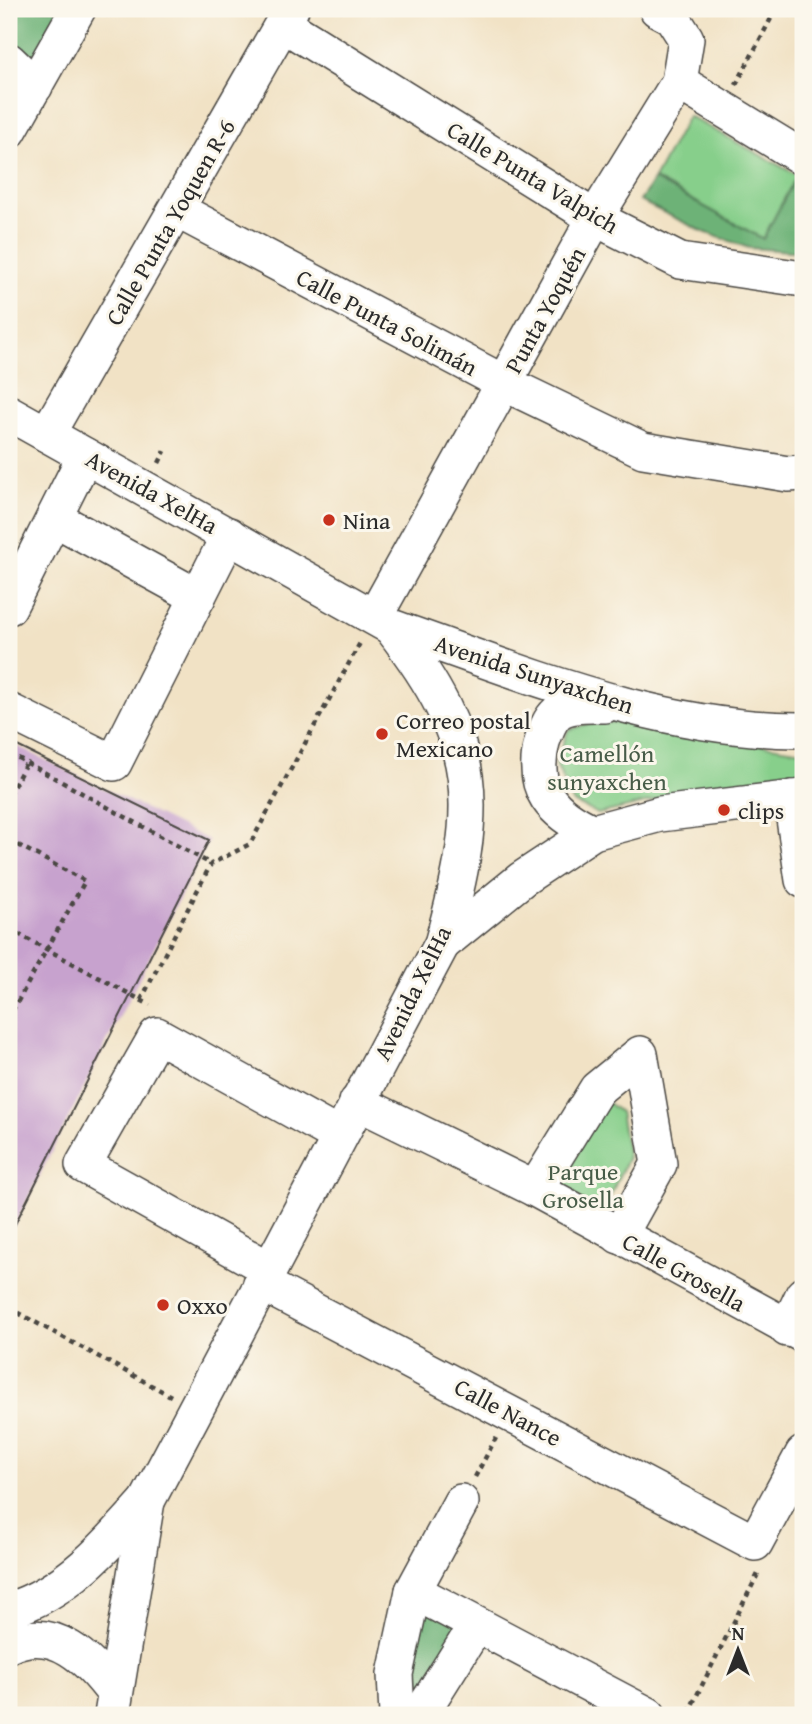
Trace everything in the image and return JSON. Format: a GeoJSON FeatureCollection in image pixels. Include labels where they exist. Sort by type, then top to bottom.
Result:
{"type":"FeatureCollection","features":[{"type":"Feature","properties":{"kind":"street"},"geometry":{"type":"LineString","coordinates":[[9,131],[78,9]]}},
{"type":"Feature","properties":{"kind":"street","name":"Punta Yoquén"},"geometry":{"type":"LineString","coordinates":[[383,622],[504,383],[595,218],[679,82],[686,39],[672,17],[657,9]]}},
{"type":"Feature","properties":{"kind":"street","name":"Calle Punta Yoquen R-6"},"geometry":{"type":"LineString","coordinates":[[47,434],[287,16]]}},
{"type":"Feature","properties":{"kind":"street","name":"Calle Punta Valpich"},"geometry":{"type":"LineString","coordinates":[[287,16],[595,218],[680,261],[803,279]]}},
{"type":"Feature","properties":{"kind":"street"},"geometry":{"type":"LineString","coordinates":[[9,61],[35,86]]}},
{"type":"Feature","properties":{"kind":"street"},"geometry":{"type":"LineString","coordinates":[[679,82],[803,158]]}},
{"type":"Feature","properties":{"kind":"street","name":"Calle Punta Solimán"},"geometry":{"type":"LineString","coordinates":[[177,210],[504,383],[643,450],[788,474],[803,472]]}},
{"type":"Feature","properties":{"kind":"street","name":"Avenida XelHa"},"geometry":{"type":"LineString","coordinates":[[9,413],[383,622],[419,662],[460,742],[469,782],[467,837],[458,886],[442,944],[147,1501],[110,1542],[71,1576],[24,1605],[9,1610]]}},
{"type":"Feature","properties":{"kind":"street"},"geometry":{"type":"LineString","coordinates":[[9,607],[85,456]]}},
{"type":"Feature","properties":{"kind":"street"},"geometry":{"type":"LineString","coordinates":[[54,518],[198,597]]}},
{"type":"Feature","properties":{"kind":"street"},"geometry":{"type":"LineString","coordinates":[[9,711],[114,763],[229,535]]}},
{"type":"Feature","properties":{"kind":"street","name":"Avenida Sunyaxchen"},"geometry":{"type":"LineString","coordinates":[[383,622],[612,704],[766,730],[803,730]]}},
{"type":"Feature","properties":{"kind":"street"},"geometry":{"type":"LineString","coordinates":[[593,832],[565,819],[552,805],[540,783],[539,756],[545,731],[557,713],[573,706],[612,704]]}},
{"type":"Feature","properties":{"kind":"street"},"geometry":{"type":"LineString","coordinates":[[442,944],[522,879],[593,832],[660,814],[797,797],[803,880]]}},
{"type":"Feature","properties":{"kind":"street","name":"Calle Nance"},"geometry":{"type":"LineString","coordinates":[[339,1136],[157,1035],[83,1165],[265,1276],[510,1413],[755,1544]]}},
{"type":"Feature","properties":{"kind":"street"},"geometry":{"type":"LineString","coordinates":[[534,1189],[597,1089],[640,1054],[659,1164],[619,1236]]}},
{"type":"Feature","properties":{"kind":"street","name":"Calle Grosella"},"geometry":{"type":"LineString","coordinates":[[357,1102],[534,1189],[795,1332],[803,1295]]}},
{"type":"Feature","properties":{"kind":"street"},"geometry":{"type":"LineString","coordinates":[[755,1544],[803,1454]]}},
{"type":"Feature","properties":{"kind":"street"},"geometry":{"type":"LineString","coordinates":[[114,1705],[147,1501]]}},
{"type":"Feature","properties":{"kind":"street"},"geometry":{"type":"LineString","coordinates":[[397,1715],[395,1674],[412,1591],[461,1502]]}},
{"type":"Feature","properties":{"kind":"street"},"geometry":{"type":"LineString","coordinates":[[412,1591],[476,1626],[656,1714]]}},
{"type":"Feature","properties":{"kind":"street"},"geometry":{"type":"LineString","coordinates":[[420,1715],[476,1626]]}},
{"type":"Feature","properties":{"kind":"street"},"geometry":{"type":"LineString","coordinates":[[9,1645],[26,1636],[54,1640],[93,1664],[114,1705]]}},
{"type":"Feature","properties":{"kind":"path"},"geometry":{"type":"LineString","coordinates":[[723,110],[776,9]]}},
{"type":"Feature","properties":{"kind":"path"},"geometry":{"type":"LineString","coordinates":[[141,1000],[211,863],[250,844],[383,622]]}},
{"type":"Feature","properties":{"kind":"path"},"geometry":{"type":"LineString","coordinates":[[9,794],[45,729]]}},
{"type":"Feature","properties":{"kind":"path"},"geometry":{"type":"LineString","coordinates":[[9,753],[211,863]]}},
{"type":"Feature","properties":{"kind":"path"},"geometry":{"type":"LineString","coordinates":[[9,840],[85,881],[9,1017]]}},
{"type":"Feature","properties":{"kind":"path"},"geometry":{"type":"LineString","coordinates":[[9,1308],[195,1409]]}},
{"type":"Feature","properties":{"kind":"path"},"geometry":{"type":"LineString","coordinates":[[461,1502],[510,1413]]}},
{"type":"Feature","properties":{"kind":"path"},"geometry":{"type":"LineString","coordinates":[[656,1714],[690,1709],[765,1562],[755,1544]]}},
{"type":"Feature","properties":{"kind":"green space"},"geometry":{"type":"Polygon","coordinates":[[[9,9],[62,9],[32,59],[9,36],[9,9]]]}},
{"type":"Feature","properties":{"kind":"green space"},"geometry":{"type":"Polygon","coordinates":[[[688,116],[797,175],[763,239],[654,179],[688,116]]]}},
{"type":"Feature","properties":{"kind":"green space"},"geometry":{"type":"Polygon","coordinates":[[[797,175],[803,179],[803,252],[749,248],[704,232],[640,201],[654,179],[763,239],[797,175]]]}},
{"type":"Feature","properties":{"kind":"green space","name":"Camellón sunyaxchen"},"geometry":{"type":"Polygon","coordinates":[[[617,722],[803,751],[803,781],[688,793],[598,814],[573,802],[556,764],[568,730],[587,724],[617,722]]]}},
{"type":"Feature","properties":{"kind":"green space","name":"Parque Grosella"},"geometry":{"type":"Polygon","coordinates":[[[600,1097],[620,1112],[628,1157],[595,1229],[541,1200],[600,1097]]]}},
{"type":"Feature","properties":{"kind":"green space"},"geometry":{"type":"Polygon","coordinates":[[[418,1606],[461,1626],[409,1715],[418,1606]]]}},
{"type":"Feature","properties":{"kind":"building"},"geometry":{"type":"Polygon","coordinates":[[[9,742],[209,840],[9,1236],[9,742]]]}},
{"type":"Feature","properties":{"kind":"place","name":"Nina"},"geometry":{"type":"Point","coordinates":[329,520]}},
{"type":"Feature","properties":{"kind":"place","name":"Correo postal Mexicano"},"geometry":{"type":"Point","coordinates":[382,734]}},
{"type":"Feature","properties":{"kind":"place","name":"clips"},"geometry":{"type":"Point","coordinates":[724,810]}},
{"type":"Feature","properties":{"kind":"place","name":"Oxxo"},"geometry":{"type":"Point","coordinates":[163,1305]}}]}
